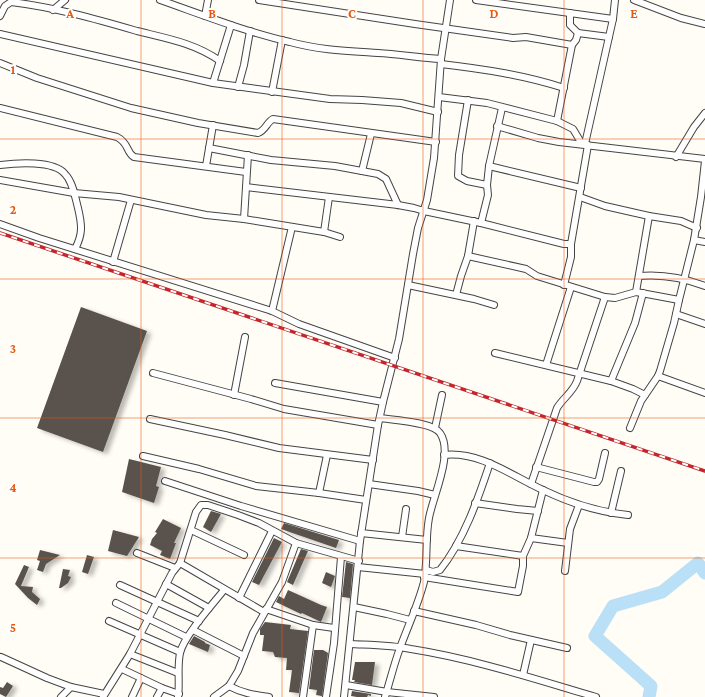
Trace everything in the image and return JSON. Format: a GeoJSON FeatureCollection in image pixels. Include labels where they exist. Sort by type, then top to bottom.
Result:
{"type":"FeatureCollection","features":[{"type":"Feature","properties":{"kind":"street"},"geometry":{"type":"LineString","coordinates":[[53,10],[65,0]]}},
{"type":"Feature","properties":{"kind":"street"},"geometry":{"type":"LineString","coordinates":[[160,0],[250,31],[304,45],[347,52],[379,53],[441,62],[533,79],[564,88]]}},
{"type":"Feature","properties":{"kind":"street"},"geometry":{"type":"LineString","coordinates":[[205,16],[208,0]]}},
{"type":"Feature","properties":{"kind":"street"},"geometry":{"type":"LineString","coordinates":[[259,0],[446,29],[513,38],[526,37],[572,45]]}},
{"type":"Feature","properties":{"kind":"street"},"geometry":{"type":"LineString","coordinates":[[344,697],[361,533],[378,425],[395,358],[418,228],[424,211],[434,158],[441,62],[450,0]]}},
{"type":"Feature","properties":{"kind":"street"},"geometry":{"type":"LineString","coordinates":[[476,0],[516,3],[570,14],[613,19]]}},
{"type":"Feature","properties":{"kind":"street"},"geometry":{"type":"LineString","coordinates":[[546,365],[567,286],[571,257],[571,244],[580,197],[585,144],[613,19],[615,0]]}},
{"type":"Feature","properties":{"kind":"street"},"geometry":{"type":"LineString","coordinates":[[634,0],[681,18],[705,24]]}},
{"type":"Feature","properties":{"kind":"street"},"geometry":{"type":"LineString","coordinates":[[0,16],[5,6],[11,2],[53,10],[181,43],[208,53],[220,61]]}},
{"type":"Feature","properties":{"kind":"street"},"geometry":{"type":"LineString","coordinates":[[570,14],[570,25],[578,32],[609,37]]}},
{"type":"Feature","properties":{"kind":"street"},"geometry":{"type":"LineString","coordinates":[[213,83],[231,25]]}},
{"type":"Feature","properties":{"kind":"street"},"geometry":{"type":"LineString","coordinates":[[238,87],[244,65],[250,31]]}},
{"type":"Feature","properties":{"kind":"street"},"geometry":{"type":"LineString","coordinates":[[557,121],[572,45],[576,40],[578,32]]}},
{"type":"Feature","properties":{"kind":"street"},"geometry":{"type":"LineString","coordinates":[[0,34],[213,83],[330,100],[393,103],[438,112]]}},
{"type":"Feature","properties":{"kind":"street"},"geometry":{"type":"LineString","coordinates":[[272,92],[282,40]]}},
{"type":"Feature","properties":{"kind":"street"},"geometry":{"type":"LineString","coordinates":[[0,63],[37,78],[131,108],[213,125],[258,133],[261,132],[273,119],[436,142]]}},
{"type":"Feature","properties":{"kind":"street"},"geometry":{"type":"LineString","coordinates":[[439,97],[487,103],[557,121],[572,129],[585,144]]}},
{"type":"Feature","properties":{"kind":"street"},"geometry":{"type":"LineString","coordinates":[[468,100],[458,155],[458,176],[467,181],[487,186]]}},
{"type":"Feature","properties":{"kind":"street"},"geometry":{"type":"LineString","coordinates":[[0,108],[117,137],[126,144],[131,155],[134,157],[246,172]]}},
{"type":"Feature","properties":{"kind":"street"},"geometry":{"type":"LineString","coordinates":[[481,223],[488,195],[487,186],[489,166],[502,108]]}},
{"type":"Feature","properties":{"kind":"street"},"geometry":{"type":"LineString","coordinates":[[676,157],[705,112]]}},
{"type":"Feature","properties":{"kind":"street"},"geometry":{"type":"LineString","coordinates":[[206,166],[213,125]]}},
{"type":"Feature","properties":{"kind":"street"},"geometry":{"type":"LineString","coordinates":[[497,126],[538,138],[705,160],[703,197],[697,228],[664,358],[658,376],[641,401],[630,428]]}},
{"type":"Feature","properties":{"kind":"street"},"geometry":{"type":"LineString","coordinates":[[362,171],[371,134]]}},
{"type":"Feature","properties":{"kind":"street"},"geometry":{"type":"LineString","coordinates":[[210,148],[271,160],[335,166],[384,177],[398,204]]}},
{"type":"Feature","properties":{"kind":"street"},"geometry":{"type":"LineString","coordinates":[[244,219],[248,155]]}},
{"type":"Feature","properties":{"kind":"street"},"geometry":{"type":"LineString","coordinates":[[0,165],[20,162],[51,166],[65,173],[69,178],[82,224],[80,239],[74,249]]}},
{"type":"Feature","properties":{"kind":"street"},"geometry":{"type":"LineString","coordinates":[[489,166],[581,188]]}},
{"type":"Feature","properties":{"kind":"street"},"geometry":{"type":"LineString","coordinates":[[0,180],[74,193],[99,194],[206,215],[244,219],[324,232],[340,237]]}},
{"type":"Feature","properties":{"kind":"street"},"geometry":{"type":"LineString","coordinates":[[246,187],[398,204],[474,221],[553,242],[571,244]]}},
{"type":"Feature","properties":{"kind":"street"},"geometry":{"type":"LineString","coordinates":[[324,232],[330,197]]}},
{"type":"Feature","properties":{"kind":"street"},"geometry":{"type":"LineString","coordinates":[[580,197],[605,206],[649,216],[681,221],[697,228]]}},
{"type":"Feature","properties":{"kind":"street"},"geometry":{"type":"LineString","coordinates":[[113,262],[132,200]]}},
{"type":"Feature","properties":{"kind":"street"},"geometry":{"type":"LineString","coordinates":[[636,292],[649,216]]}},
{"type":"Feature","properties":{"kind":"street"},"geometry":{"type":"LineString","coordinates":[[456,295],[468,256],[474,221]]}},
{"type":"Feature","properties":{"kind":"street"},"geometry":{"type":"LineString","coordinates":[[0,224],[113,262],[272,311],[299,324],[395,358]]}},
{"type":"Feature","properties":{"kind":"street"},"geometry":{"type":"LineString","coordinates":[[272,311],[292,227]]}},
{"type":"Feature","properties":{"kind":"street"},"geometry":{"type":"LineString","coordinates":[[694,240],[705,242]]}},
{"type":"Feature","properties":{"kind":"street"},"geometry":{"type":"LineString","coordinates":[[468,256],[526,269],[537,276],[606,297],[615,298],[636,292],[679,300]]}},
{"type":"Feature","properties":{"kind":"street"},"geometry":{"type":"LineString","coordinates":[[639,276],[650,275],[684,279],[705,286]]}},
{"type":"Feature","properties":{"kind":"street"},"geometry":{"type":"LineString","coordinates":[[408,285],[494,305]]}},
{"type":"Feature","properties":{"kind":"street"},"geometry":{"type":"LineString","coordinates":[[611,380],[636,323],[643,293]]}},
{"type":"Feature","properties":{"kind":"street"},"geometry":{"type":"LineString","coordinates":[[531,484],[556,408],[574,388],[606,297]]}},
{"type":"Feature","properties":{"kind":"street"},"geometry":{"type":"LineString","coordinates":[[676,314],[705,324]]}},
{"type":"Feature","properties":{"kind":"street"},"geometry":{"type":"LineString","coordinates":[[234,394],[246,337]]}},
{"type":"Feature","properties":{"kind":"street"},"geometry":{"type":"LineString","coordinates":[[495,353],[611,380],[646,395]]}},
{"type":"Feature","properties":{"kind":"street"},"geometry":{"type":"LineString","coordinates":[[153,374],[234,394],[290,411],[378,425]]}},
{"type":"Feature","properties":{"kind":"street"},"geometry":{"type":"LineString","coordinates":[[658,376],[705,393]]}},
{"type":"Feature","properties":{"kind":"street"},"geometry":{"type":"LineString","coordinates":[[275,383],[383,402]]}},
{"type":"Feature","properties":{"kind":"street"},"geometry":{"type":"LineString","coordinates":[[436,428],[442,395]]}},
{"type":"Feature","properties":{"kind":"street"},"geometry":{"type":"LineString","coordinates":[[380,418],[423,424],[436,428],[441,433],[444,442],[442,475],[429,520],[425,574],[419,599],[400,647],[386,694]]}},
{"type":"Feature","properties":{"kind":"street"},"geometry":{"type":"LineString","coordinates":[[150,419],[279,448],[373,460]]}},
{"type":"Feature","properties":{"kind":"street"},"geometry":{"type":"LineString","coordinates":[[536,467],[597,482],[605,453]]}},
{"type":"Feature","properties":{"kind":"street"},"geometry":{"type":"LineString","coordinates":[[319,493],[327,455]]}},
{"type":"Feature","properties":{"kind":"street"},"geometry":{"type":"LineString","coordinates":[[444,455],[461,455],[490,463],[543,490],[579,505],[611,513],[628,515]]}},
{"type":"Feature","properties":{"kind":"street"},"geometry":{"type":"LineString","coordinates":[[143,456],[193,467],[256,486],[366,500]]}},
{"type":"Feature","properties":{"kind":"street"},"geometry":{"type":"LineString","coordinates":[[425,574],[440,570],[456,546],[475,503],[490,463]]}},
{"type":"Feature","properties":{"kind":"street"},"geometry":{"type":"LineString","coordinates":[[611,513],[621,471]]}},
{"type":"Feature","properties":{"kind":"street"},"geometry":{"type":"LineString","coordinates":[[165,481],[241,506],[360,541]]}},
{"type":"Feature","properties":{"kind":"street"},"geometry":{"type":"LineString","coordinates":[[369,484],[435,495]]}},
{"type":"Feature","properties":{"kind":"street"},"geometry":{"type":"LineString","coordinates":[[1,657],[71,687],[103,695],[122,669],[166,584],[175,568],[180,564],[198,507],[204,504],[259,523],[296,543],[358,564],[425,574],[517,593],[519,591],[522,574],[523,556],[531,538],[543,490]]}},
{"type":"Feature","properties":{"kind":"street"},"geometry":{"type":"LineString","coordinates":[[475,503],[538,511]]}},
{"type":"Feature","properties":{"kind":"street"},"geometry":{"type":"LineString","coordinates":[[565,571],[570,529],[579,505]]}},
{"type":"Feature","properties":{"kind":"street"},"geometry":{"type":"LineString","coordinates":[[402,537],[406,509]]}},
{"type":"Feature","properties":{"kind":"street"},"geometry":{"type":"LineString","coordinates":[[191,530],[244,555]]}},
{"type":"Feature","properties":{"kind":"street"},"geometry":{"type":"LineString","coordinates":[[239,598],[272,531]]}},
{"type":"Feature","properties":{"kind":"street"},"geometry":{"type":"LineString","coordinates":[[361,533],[427,540]]}},
{"type":"Feature","properties":{"kind":"street"},"geometry":{"type":"LineString","coordinates":[[531,538],[568,543]]}},
{"type":"Feature","properties":{"kind":"street"},"geometry":{"type":"LineString","coordinates":[[214,697],[229,686],[238,671],[253,633],[282,582],[296,543]]}},
{"type":"Feature","properties":{"kind":"street"},"geometry":{"type":"LineString","coordinates":[[456,546],[523,556]]}},
{"type":"Feature","properties":{"kind":"street"},"geometry":{"type":"LineString","coordinates":[[137,554],[175,568]]}},
{"type":"Feature","properties":{"kind":"street"},"geometry":{"type":"LineString","coordinates":[[326,697],[333,650],[341,557]]}},
{"type":"Feature","properties":{"kind":"street"},"geometry":{"type":"LineString","coordinates":[[180,564],[224,590],[265,611],[313,625],[334,628]]}},
{"type":"Feature","properties":{"kind":"street"},"geometry":{"type":"LineString","coordinates":[[166,584],[209,608]]}},
{"type":"Feature","properties":{"kind":"street"},"geometry":{"type":"LineString","coordinates":[[120,585],[200,621]]}},
{"type":"Feature","properties":{"kind":"street"},"geometry":{"type":"LineString","coordinates":[[122,669],[178,696],[180,652],[186,637],[224,590]]}},
{"type":"Feature","properties":{"kind":"street"},"geometry":{"type":"LineString","coordinates":[[116,603],[186,637]]}},
{"type":"Feature","properties":{"kind":"street"},"geometry":{"type":"LineString","coordinates":[[354,607],[410,620]]}},
{"type":"Feature","properties":{"kind":"street"},"geometry":{"type":"LineString","coordinates":[[414,611],[567,648]]}},
{"type":"Feature","properties":{"kind":"street"},"geometry":{"type":"LineString","coordinates":[[109,621],[180,652]]}},
{"type":"Feature","properties":{"kind":"street"},"geometry":{"type":"LineString","coordinates":[[302,697],[313,625]]}},
{"type":"Feature","properties":{"kind":"street"},"geometry":{"type":"LineString","coordinates":[[193,630],[244,656]]}},
{"type":"Feature","properties":{"kind":"street"},"geometry":{"type":"LineString","coordinates":[[523,675],[531,640]]}},
{"type":"Feature","properties":{"kind":"street"},"geometry":{"type":"LineString","coordinates":[[350,644],[400,647],[458,658],[523,675],[580,695],[596,697]]}},
{"type":"Feature","properties":{"kind":"street"},"geometry":{"type":"LineString","coordinates":[[130,654],[178,673]]}},
{"type":"Feature","properties":{"kind":"street"},"geometry":{"type":"LineString","coordinates":[[132,697],[141,678]]}},
{"type":"Feature","properties":{"kind":"street"},"geometry":{"type":"LineString","coordinates":[[346,685],[386,694],[434,697]]}},
{"type":"Feature","properties":{"kind":"street"},"geometry":{"type":"LineString","coordinates":[[229,686],[238,691],[269,697]]}},
{"type":"Feature","properties":{"kind":"street"},"geometry":{"type":"LineString","coordinates":[[61,697],[71,687]]}},
{"type":"Feature","properties":{"kind":"street"},"geometry":{"type":"LineString","coordinates":[[158,697],[162,688]]}},
{"type":"Feature","properties":{"kind":"building"},"geometry":{"type":"Polygon","coordinates":[[[81,307],[147,331],[103,452],[37,428],[81,307]]]}},
{"type":"Feature","properties":{"kind":"building"},"geometry":{"type":"Polygon","coordinates":[[[129,459],[161,467],[156,486],[159,487],[154,503],[122,492],[129,459]]]}},
{"type":"Feature","properties":{"kind":"building"},"geometry":{"type":"Polygon","coordinates":[[[211,511],[221,514],[211,532],[203,527],[211,511]]]}},
{"type":"Feature","properties":{"kind":"building"},"geometry":{"type":"Polygon","coordinates":[[[163,519],[181,528],[174,543],[176,543],[170,559],[160,555],[162,551],[150,545],[152,539],[157,533],[155,532],[163,519]]]}},
{"type":"Feature","properties":{"kind":"building"},"geometry":{"type":"Polygon","coordinates":[[[284,523],[339,540],[336,548],[281,529],[284,523]]]}},
{"type":"Feature","properties":{"kind":"building"},"geometry":{"type":"Polygon","coordinates":[[[113,530],[139,537],[127,556],[108,551],[113,530]]]}},
{"type":"Feature","properties":{"kind":"building"},"geometry":{"type":"Polygon","coordinates":[[[274,538],[282,542],[259,585],[252,582],[274,538]]]}},
{"type":"Feature","properties":{"kind":"building"},"geometry":{"type":"Polygon","coordinates":[[[301,549],[308,551],[293,585],[287,582],[301,549]]]}},
{"type":"Feature","properties":{"kind":"building"},"geometry":{"type":"Polygon","coordinates":[[[40,550],[60,555],[46,564],[43,572],[37,570],[40,561],[37,560],[40,550]]]}},
{"type":"Feature","properties":{"kind":"building"},"geometry":{"type":"Polygon","coordinates":[[[87,555],[94,557],[88,574],[82,572],[87,555]]]}},
{"type":"Feature","properties":{"kind":"building"},"geometry":{"type":"Polygon","coordinates":[[[346,562],[353,564],[350,598],[342,597],[346,562]]]}},
{"type":"Feature","properties":{"kind":"building"},"geometry":{"type":"Polygon","coordinates":[[[24,565],[29,567],[21,586],[33,587],[32,592],[40,599],[37,605],[15,584],[24,565]]]}},
{"type":"Feature","properties":{"kind":"building"},"geometry":{"type":"Polygon","coordinates":[[[63,569],[70,570],[68,576],[71,577],[68,583],[59,588],[63,569]]]}},
{"type":"Feature","properties":{"kind":"building"},"geometry":{"type":"Polygon","coordinates":[[[326,572],[335,576],[331,587],[322,583],[326,572]]]}},
{"type":"Feature","properties":{"kind":"building"},"geometry":{"type":"Polygon","coordinates":[[[288,590],[327,607],[321,622],[276,602],[279,596],[284,599],[288,590]]]}},
{"type":"Feature","properties":{"kind":"building"},"geometry":{"type":"Polygon","coordinates":[[[265,622],[291,625],[290,629],[308,631],[299,693],[289,692],[292,670],[286,670],[287,658],[275,657],[273,652],[262,651],[264,635],[260,635],[260,629],[265,622]]]}},
{"type":"Feature","properties":{"kind":"building"},"geometry":{"type":"Polygon","coordinates":[[[194,636],[210,645],[208,652],[189,644],[194,636]]]}},
{"type":"Feature","properties":{"kind":"building"},"geometry":{"type":"Polygon","coordinates":[[[314,650],[323,650],[328,653],[322,696],[316,695],[317,690],[309,689],[314,650]]]}},
{"type":"Feature","properties":{"kind":"building"},"geometry":{"type":"Polygon","coordinates":[[[355,662],[375,662],[372,685],[354,682],[355,680],[352,680],[355,662]]]}},
{"type":"Feature","properties":{"kind":"building"},"geometry":{"type":"Polygon","coordinates":[[[7,682],[13,686],[6,697],[0,694],[0,687],[3,688],[7,682]]]}},
{"type":"Feature","properties":{"kind":"building"},"geometry":{"type":"Polygon","coordinates":[[[352,691],[371,694],[371,696],[351,696],[352,691]]]}},
{"type":"Feature","properties":{"kind":"waterway"},"geometry":{"type":"LineString","coordinates":[[649,697],[651,686],[595,636],[613,606],[662,592],[698,563],[705,573]]}},
{"type":"Feature","properties":{"kind":"railway"},"geometry":{"type":"LineString","coordinates":[[0,233],[705,471]]}}]}
